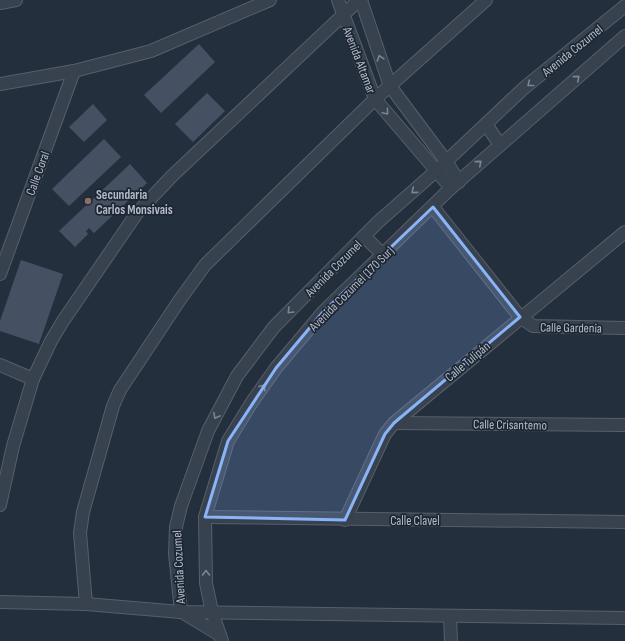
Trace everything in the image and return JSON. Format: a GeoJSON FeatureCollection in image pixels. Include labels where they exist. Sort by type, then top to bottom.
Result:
{"type":"FeatureCollection","features":[{"type":"Feature","properties":{"kind":"street"},"geometry":{"type":"LineString","coordinates":[[0,3],[16,0]]}},
{"type":"Feature","properties":{"kind":"street"},"geometry":{"type":"LineString","coordinates":[[0,84],[74,71],[151,51],[270,0]]}},
{"type":"Feature","properties":{"kind":"street","name":"Avenida Altamar"},"geometry":{"type":"LineString","coordinates":[[338,0],[375,99],[436,171],[455,185]]}},
{"type":"Feature","properties":{"kind":"street"},"geometry":{"type":"LineString","coordinates":[[0,505],[14,446],[33,379],[63,321],[137,213],[172,176],[342,13],[360,0]]}},
{"type":"Feature","properties":{"kind":"street","name":"Avenida Altamar"},"geometry":{"type":"LineString","coordinates":[[360,0],[390,86],[446,161],[455,185]]}},
{"type":"Feature","properties":{"kind":"street"},"geometry":{"type":"LineString","coordinates":[[86,604],[80,533],[83,512],[113,406],[120,390],[178,301],[205,265],[375,99],[486,0]]}},
{"type":"Feature","properties":{"kind":"street","name":"Avenida Cozumel"},"geometry":{"type":"LineString","coordinates":[[181,612],[175,553],[176,527],[181,506],[208,431],[237,376],[274,327],[364,236],[524,88],[625,6]]}},
{"type":"Feature","properties":{"kind":"street","name":"Avenida Cozumel (170 Sur)"},"geometry":{"type":"LineString","coordinates":[[221,638],[212,612],[206,583],[205,517],[228,441],[252,402],[276,368],[323,312],[455,185],[625,36]]}},
{"type":"Feature","properties":{"kind":"street","name":"Calle Coral"},"geometry":{"type":"LineString","coordinates":[[0,274],[74,71]]}},
{"type":"Feature","properties":{"kind":"street"},"geometry":{"type":"LineString","coordinates":[[486,124],[500,146]]}},
{"type":"Feature","properties":{"kind":"street"},"geometry":{"type":"LineString","coordinates":[[433,206],[520,317]]}},
{"type":"Feature","properties":{"kind":"street","name":"Calle Tulipán"},"geometry":{"type":"LineString","coordinates":[[345,520],[385,434],[394,423],[520,317],[625,232]]}},
{"type":"Feature","properties":{"kind":"street"},"geometry":{"type":"LineString","coordinates":[[364,236],[383,255]]}},
{"type":"Feature","properties":{"kind":"street","name":"Calle Gardenia"},"geometry":{"type":"LineString","coordinates":[[520,317],[533,326],[625,328]]}},
{"type":"Feature","properties":{"kind":"street"},"geometry":{"type":"LineString","coordinates":[[0,365],[33,379]]}},
{"type":"Feature","properties":{"kind":"street","name":"Calle Crisantemo"},"geometry":{"type":"LineString","coordinates":[[394,423],[625,425]]}},
{"type":"Feature","properties":{"kind":"street","name":"Calle Clavel"},"geometry":{"type":"LineString","coordinates":[[205,517],[345,520],[625,522]]}},
{"type":"Feature","properties":{"kind":"street"},"geometry":{"type":"LineString","coordinates":[[0,602],[86,604],[181,612],[625,618]]}},
{"type":"Feature","properties":{"kind":"street"},"geometry":{"type":"LineString","coordinates":[[181,612],[221,638]]}},
{"type":"Feature","properties":{"kind":"street"},"geometry":{"type":"LineString","coordinates":[[450,616],[451,641]]}},
{"type":"Feature","properties":{"kind":"highlighted area"},"geometry":{"type":"Polygon","coordinates":[[[433,207],[520,317],[394,423],[385,434],[345,520],[205,517],[228,441],[276,368],[323,312],[433,207]]]}},
{"type":"Feature","properties":{"kind":"building"},"geometry":{"type":"Polygon","coordinates":[[[199,44],[215,62],[161,113],[144,95],[199,44]]]}},
{"type":"Feature","properties":{"kind":"building"},"geometry":{"type":"Polygon","coordinates":[[[207,93],[225,111],[193,142],[175,124],[207,93]]]}},
{"type":"Feature","properties":{"kind":"building"},"geometry":{"type":"Polygon","coordinates":[[[93,104],[107,120],[84,142],[69,127],[93,104]]]}},
{"type":"Feature","properties":{"kind":"building"},"geometry":{"type":"Polygon","coordinates":[[[104,139],[121,157],[69,206],[52,189],[104,139]]]}},
{"type":"Feature","properties":{"kind":"building"},"geometry":{"type":"Polygon","coordinates":[[[130,164],[147,183],[94,233],[89,228],[86,231],[88,234],[75,247],[59,231],[130,164]]]}},
{"type":"Feature","properties":{"kind":"building"},"geometry":{"type":"Polygon","coordinates":[[[21,260],[63,274],[39,344],[0,331],[0,321],[21,260]]]}},
{"type":"Feature","properties":{"kind":"place","name":"Secundaria Carlos Monsivais"},"geometry":{"type":"Point","coordinates":[88,201]}}]}
